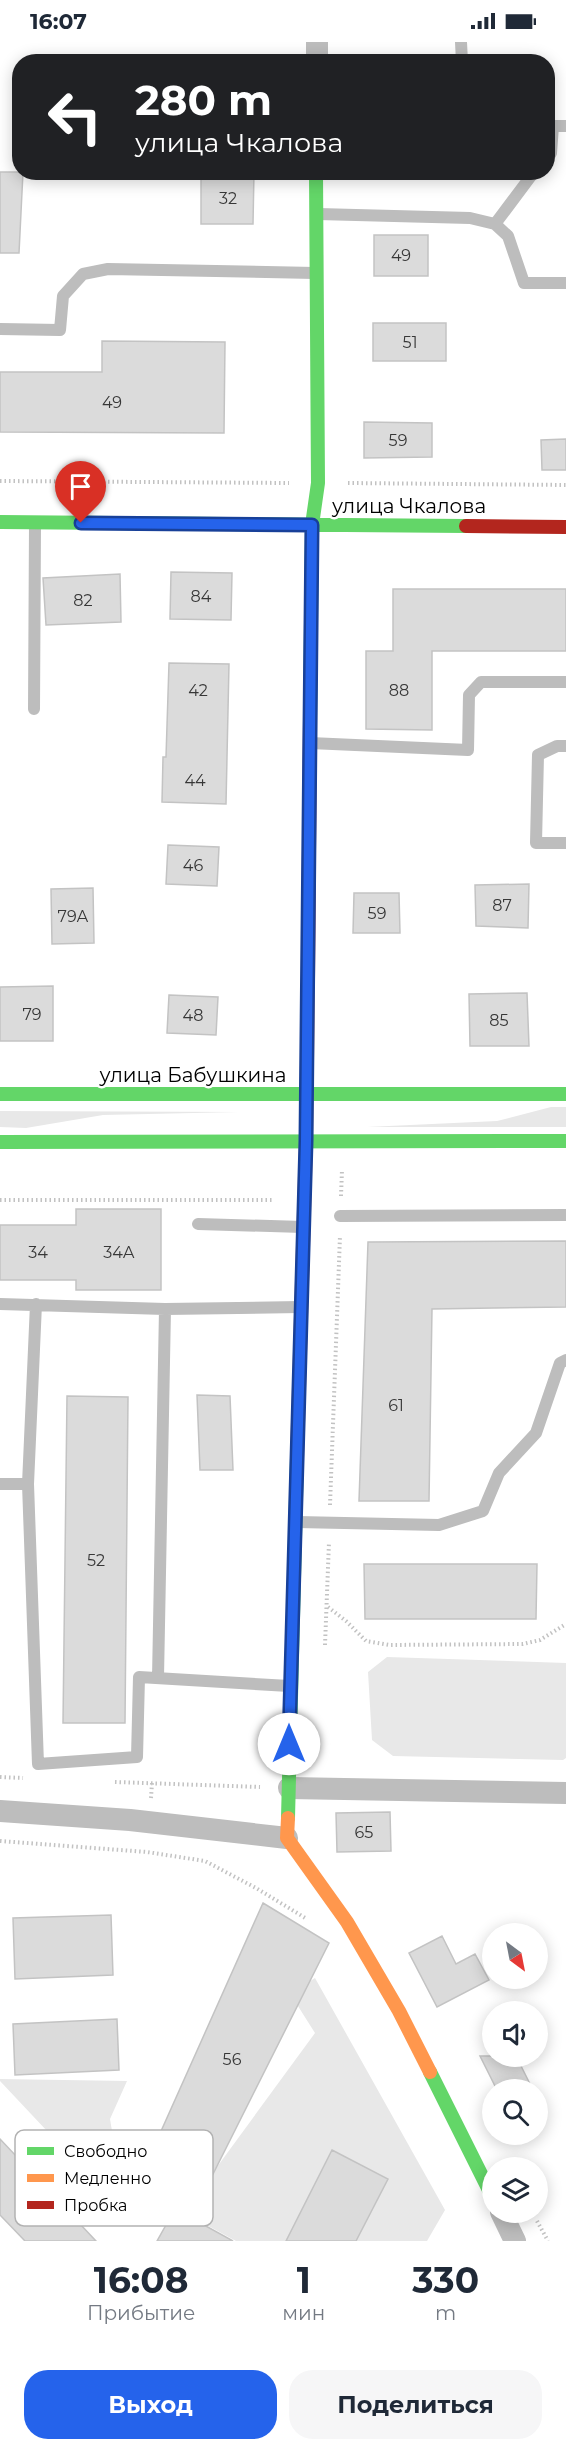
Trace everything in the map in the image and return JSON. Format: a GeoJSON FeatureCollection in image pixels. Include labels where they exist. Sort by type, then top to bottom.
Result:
{"type":"FeatureCollection","features":[{"type":"Feature","properties":{"kind":"street"},"geometry":{"type":"LineString","coordinates":[[316,180],[318,483],[312,525],[307,1095],[286,1838],[330,1898],[386,1986],[482,2176]]}},
{"type":"Feature","properties":{"kind":"street","name":"улица Чкалова"},"geometry":{"type":"LineString","coordinates":[[0,522],[566,527]]}},
{"type":"Feature","properties":{"kind":"street","name":"улица Бабушкина"},"geometry":{"type":"LineString","coordinates":[[0,1094],[566,1094]]}},
{"type":"Feature","properties":{"kind":"street"},"geometry":{"type":"LineString","coordinates":[[0,1142],[566,1142]]}},
{"type":"Feature","properties":{"kind":"street"},"geometry":{"type":"LineString","coordinates":[[288,1788],[566,1794]]}},
{"type":"Feature","properties":{"kind":"street"},"geometry":{"type":"LineString","coordinates":[[0,1811],[130,1820],[286,1838]]}},
{"type":"Feature","properties":{"kind":"street"},"geometry":{"type":"LineString","coordinates":[[506,2223],[515,2241]]}},
{"type":"Feature","properties":{"kind":"lane"},"geometry":{"type":"LineString","coordinates":[[495,224],[528,180]]}},
{"type":"Feature","properties":{"kind":"lane"},"geometry":{"type":"LineString","coordinates":[[316,214],[470,218],[495,224],[508,236],[524,283],[566,283]]}},
{"type":"Feature","properties":{"kind":"lane"},"geometry":{"type":"LineString","coordinates":[[0,329],[60,330],[63,296],[83,274],[108,269],[316,273]]}},
{"type":"Feature","properties":{"kind":"lane"},"geometry":{"type":"LineString","coordinates":[[34,709],[35,523]]}},
{"type":"Feature","properties":{"kind":"lane"},"geometry":{"type":"LineString","coordinates":[[310,743],[468,750],[469,695],[482,682],[566,682]]}},
{"type":"Feature","properties":{"kind":"lane"},"geometry":{"type":"LineString","coordinates":[[566,746],[557,746],[538,755],[536,843],[566,843]]}},
{"type":"Feature","properties":{"kind":"lane"},"geometry":{"type":"LineString","coordinates":[[340,1216],[566,1215]]}},
{"type":"Feature","properties":{"kind":"lane"},"geometry":{"type":"LineString","coordinates":[[198,1224],[304,1227]]}},
{"type":"Feature","properties":{"kind":"lane"},"geometry":{"type":"LineString","coordinates":[[0,1304],[165,1309],[302,1307]]}},
{"type":"Feature","properties":{"kind":"lane"},"geometry":{"type":"LineString","coordinates":[[36,1304],[28,1484],[38,1764],[137,1757],[139,1677],[289,1686]]}},
{"type":"Feature","properties":{"kind":"lane"},"geometry":{"type":"LineString","coordinates":[[159,1678],[165,1309]]}},
{"type":"Feature","properties":{"kind":"lane"},"geometry":{"type":"LineString","coordinates":[[295,1522],[439,1525],[483,1511],[499,1473],[536,1433],[560,1363],[566,1360]]}},
{"type":"Feature","properties":{"kind":"lane"},"geometry":{"type":"LineString","coordinates":[[0,1484],[28,1484]]}},
{"type":"Feature","properties":{"kind":"path"},"geometry":{"type":"LineString","coordinates":[[0,481],[566,485]]}},
{"type":"Feature","properties":{"kind":"path"},"geometry":{"type":"LineString","coordinates":[[325,1652],[343,1141]]}},
{"type":"Feature","properties":{"kind":"path"},"geometry":{"type":"LineString","coordinates":[[0,1200],[117,1199]]}},
{"type":"Feature","properties":{"kind":"path"},"geometry":{"type":"LineString","coordinates":[[327,1606],[366,1641],[389,1645],[523,1644],[540,1640],[566,1624]]}},
{"type":"Feature","properties":{"kind":"path"},"geometry":{"type":"LineString","coordinates":[[0,1778],[23,1778]]}},
{"type":"Feature","properties":{"kind":"path"},"geometry":{"type":"LineString","coordinates":[[105,1781],[288,1788]]}},
{"type":"Feature","properties":{"kind":"path"},"geometry":{"type":"LineString","coordinates":[[0,1841],[147,1852],[205,1861],[256,1888],[313,1923]]}},
{"type":"Feature","properties":{"kind":"path"},"geometry":{"type":"LineString","coordinates":[[538,2223],[548,2241]]}},
{"type":"Feature","properties":{"kind":"shaded area"},"geometry":{"type":"Polygon","coordinates":[[[551,1107],[566,1107],[566,1127],[367,1127],[497,1121],[551,1107]]]}},
{"type":"Feature","properties":{"kind":"shaded area"},"geometry":{"type":"Polygon","coordinates":[[[0,1111],[239,1112],[103,1115],[26,1128],[0,1127],[0,1111]]]}},
{"type":"Feature","properties":{"kind":"shaded area"},"geometry":{"type":"Polygon","coordinates":[[[387,1657],[566,1663],[566,1758],[563,1760],[393,1756],[372,1740],[368,1672],[387,1657]]]}},
{"type":"Feature","properties":{"kind":"shaded area"},"geometry":{"type":"Polygon","coordinates":[[[315,1978],[445,2210],[427,2241],[236,2241],[208,2226],[213,2226],[213,2172],[315,2033],[296,2003],[304,1985],[315,1978]]]}},
{"type":"Feature","properties":{"kind":"shaded area"},"geometry":{"type":"Polygon","coordinates":[[[0,2079],[127,2081],[110,2119],[112,2130],[46,2130],[0,2079]]]}},
{"type":"Feature","properties":{"kind":"building"},"geometry":{"type":"Polygon","coordinates":[[[0,172],[12,172],[12,180],[23,180],[19,253],[0,253],[0,172]]]}},
{"type":"Feature","properties":{"kind":"building"},"geometry":{"type":"Polygon","coordinates":[[[201,180],[254,180],[253,224],[201,224],[201,180]]]}},
{"type":"Feature","properties":{"kind":"building"},"geometry":{"type":"Polygon","coordinates":[[[374,235],[428,235],[428,276],[374,276],[374,235]]]}},
{"type":"Feature","properties":{"kind":"building"},"geometry":{"type":"Polygon","coordinates":[[[373,323],[446,323],[446,361],[373,361],[373,323]]]}},
{"type":"Feature","properties":{"kind":"building"},"geometry":{"type":"Polygon","coordinates":[[[102,341],[225,342],[224,433],[0,432],[0,372],[102,372],[102,341]]]}},
{"type":"Feature","properties":{"kind":"building"},"geometry":{"type":"Polygon","coordinates":[[[364,422],[432,423],[432,457],[364,458],[364,422]]]}},
{"type":"Feature","properties":{"kind":"building"},"geometry":{"type":"Polygon","coordinates":[[[566,439],[566,470],[542,470],[541,440],[566,439]]]}},
{"type":"Feature","properties":{"kind":"building"},"geometry":{"type":"Polygon","coordinates":[[[171,572],[232,573],[231,620],[170,619],[171,572]]]}},
{"type":"Feature","properties":{"kind":"building"},"geometry":{"type":"Polygon","coordinates":[[[120,574],[121,622],[46,625],[43,578],[120,574]]]}},
{"type":"Feature","properties":{"kind":"building"},"geometry":{"type":"Polygon","coordinates":[[[393,589],[566,589],[566,651],[432,651],[432,730],[366,729],[366,651],[393,651],[393,589]]]}},
{"type":"Feature","properties":{"kind":"building"},"geometry":{"type":"Polygon","coordinates":[[[169,663],[229,664],[226,804],[162,802],[169,663]]]}},
{"type":"Feature","properties":{"kind":"building"},"geometry":{"type":"Polygon","coordinates":[[[168,845],[219,847],[217,886],[166,884],[168,845]]]}},
{"type":"Feature","properties":{"kind":"building"},"geometry":{"type":"Polygon","coordinates":[[[529,884],[528,928],[476,926],[475,885],[529,884]]]}},
{"type":"Feature","properties":{"kind":"building"},"geometry":{"type":"Polygon","coordinates":[[[93,888],[94,943],[52,944],[51,889],[93,888]]]}},
{"type":"Feature","properties":{"kind":"building"},"geometry":{"type":"Polygon","coordinates":[[[354,893],[399,893],[400,933],[353,933],[354,893]]]}},
{"type":"Feature","properties":{"kind":"building"},"geometry":{"type":"Polygon","coordinates":[[[53,986],[53,1041],[0,1041],[0,987],[53,986]]]}},
{"type":"Feature","properties":{"kind":"building"},"geometry":{"type":"Polygon","coordinates":[[[527,993],[529,1046],[470,1046],[469,994],[527,993]]]}},
{"type":"Feature","properties":{"kind":"building"},"geometry":{"type":"Polygon","coordinates":[[[169,995],[218,997],[216,1035],[167,1033],[169,995]]]}},
{"type":"Feature","properties":{"kind":"building"},"geometry":{"type":"Polygon","coordinates":[[[76,1209],[161,1209],[161,1290],[76,1290],[76,1280],[0,1280],[0,1225],[76,1225],[76,1209]]]}},
{"type":"Feature","properties":{"kind":"building"},"geometry":{"type":"Polygon","coordinates":[[[566,1241],[566,1307],[432,1309],[429,1501],[359,1501],[368,1242],[566,1241]]]}},
{"type":"Feature","properties":{"kind":"building"},"geometry":{"type":"Polygon","coordinates":[[[197,1395],[230,1396],[233,1470],[200,1470],[197,1395]]]}},
{"type":"Feature","properties":{"kind":"building"},"geometry":{"type":"Polygon","coordinates":[[[67,1396],[128,1397],[125,1723],[63,1723],[67,1396]]]}},
{"type":"Feature","properties":{"kind":"building"},"geometry":{"type":"Polygon","coordinates":[[[364,1564],[537,1564],[536,1619],[365,1619],[364,1564]]]}},
{"type":"Feature","properties":{"kind":"building"},"geometry":{"type":"Polygon","coordinates":[[[390,1812],[391,1851],[337,1852],[336,1813],[390,1812]]]}},
{"type":"Feature","properties":{"kind":"building"},"geometry":{"type":"Polygon","coordinates":[[[263,1903],[329,1943],[213,2174],[213,2130],[162,2130],[263,1903]]]}},
{"type":"Feature","properties":{"kind":"building"},"geometry":{"type":"Polygon","coordinates":[[[111,1915],[113,1975],[15,1979],[13,1918],[111,1915]]]}},
{"type":"Feature","properties":{"kind":"building"},"geometry":{"type":"Polygon","coordinates":[[[442,1936],[456,1964],[475,1954],[482,1967],[482,1984],[437,2007],[409,1953],[442,1936]]]}},
{"type":"Feature","properties":{"kind":"building"},"geometry":{"type":"Polygon","coordinates":[[[117,2019],[119,2070],[15,2075],[13,2024],[117,2019]]]}},
{"type":"Feature","properties":{"kind":"building"},"geometry":{"type":"Polygon","coordinates":[[[486,2067],[522,2067],[528,2079],[492,2079],[486,2067]]]}},
{"type":"Feature","properties":{"kind":"building"},"geometry":{"type":"Polygon","coordinates":[[[0,2139],[15,2155],[15,2226],[82,2226],[96,2241],[25,2241],[0,2215],[0,2139]]]}},
{"type":"Feature","properties":{"kind":"building"},"geometry":{"type":"Polygon","coordinates":[[[332,2150],[388,2179],[356,2241],[286,2241],[332,2150]]]}},
{"type":"Feature","properties":{"kind":"building"},"geometry":{"type":"Polygon","coordinates":[[[165,2226],[206,2226],[233,2241],[157,2241],[165,2226]]]}},
{"type":"Feature","properties":{"kind":"traffic: fast"},"geometry":{"type":"LineString","coordinates":[[310,720],[312,525],[318,483],[316,180]]}},
{"type":"Feature","properties":{"kind":"traffic: fast"},"geometry":{"type":"LineString","coordinates":[[0,522],[466,526]]}},
{"type":"Feature","properties":{"kind":"traffic: fast"},"geometry":{"type":"LineString","coordinates":[[0,1094],[566,1094]]}},
{"type":"Feature","properties":{"kind":"traffic: fast"},"geometry":{"type":"LineString","coordinates":[[0,1142],[566,1141]]}},
{"type":"Feature","properties":{"kind":"traffic: fast"},"geometry":{"type":"LineString","coordinates":[[288,1818],[297,1458]]}},
{"type":"Feature","properties":{"kind":"traffic: fast"},"geometry":{"type":"LineString","coordinates":[[430,2072],[482,2176]]}},
{"type":"Feature","properties":{"kind":"traffic: slow"},"geometry":{"type":"LineString","coordinates":[[297,1458],[308,980]]}},
{"type":"Feature","properties":{"kind":"traffic: slow"},"geometry":{"type":"LineString","coordinates":[[288,1818],[287,1838],[347,1922],[399,2011],[430,2072]]}},
{"type":"Feature","properties":{"kind":"traffic: jam"},"geometry":{"type":"LineString","coordinates":[[466,526],[566,527]]}},
{"type":"Feature","properties":{"kind":"traffic: jam"},"geometry":{"type":"LineString","coordinates":[[308,980],[310,720]]}},
{"type":"Feature","properties":{"kind":"route"},"geometry":{"type":"LineString","coordinates":[[81,523],[312,525],[306,1141],[289,1744]]}}]}
